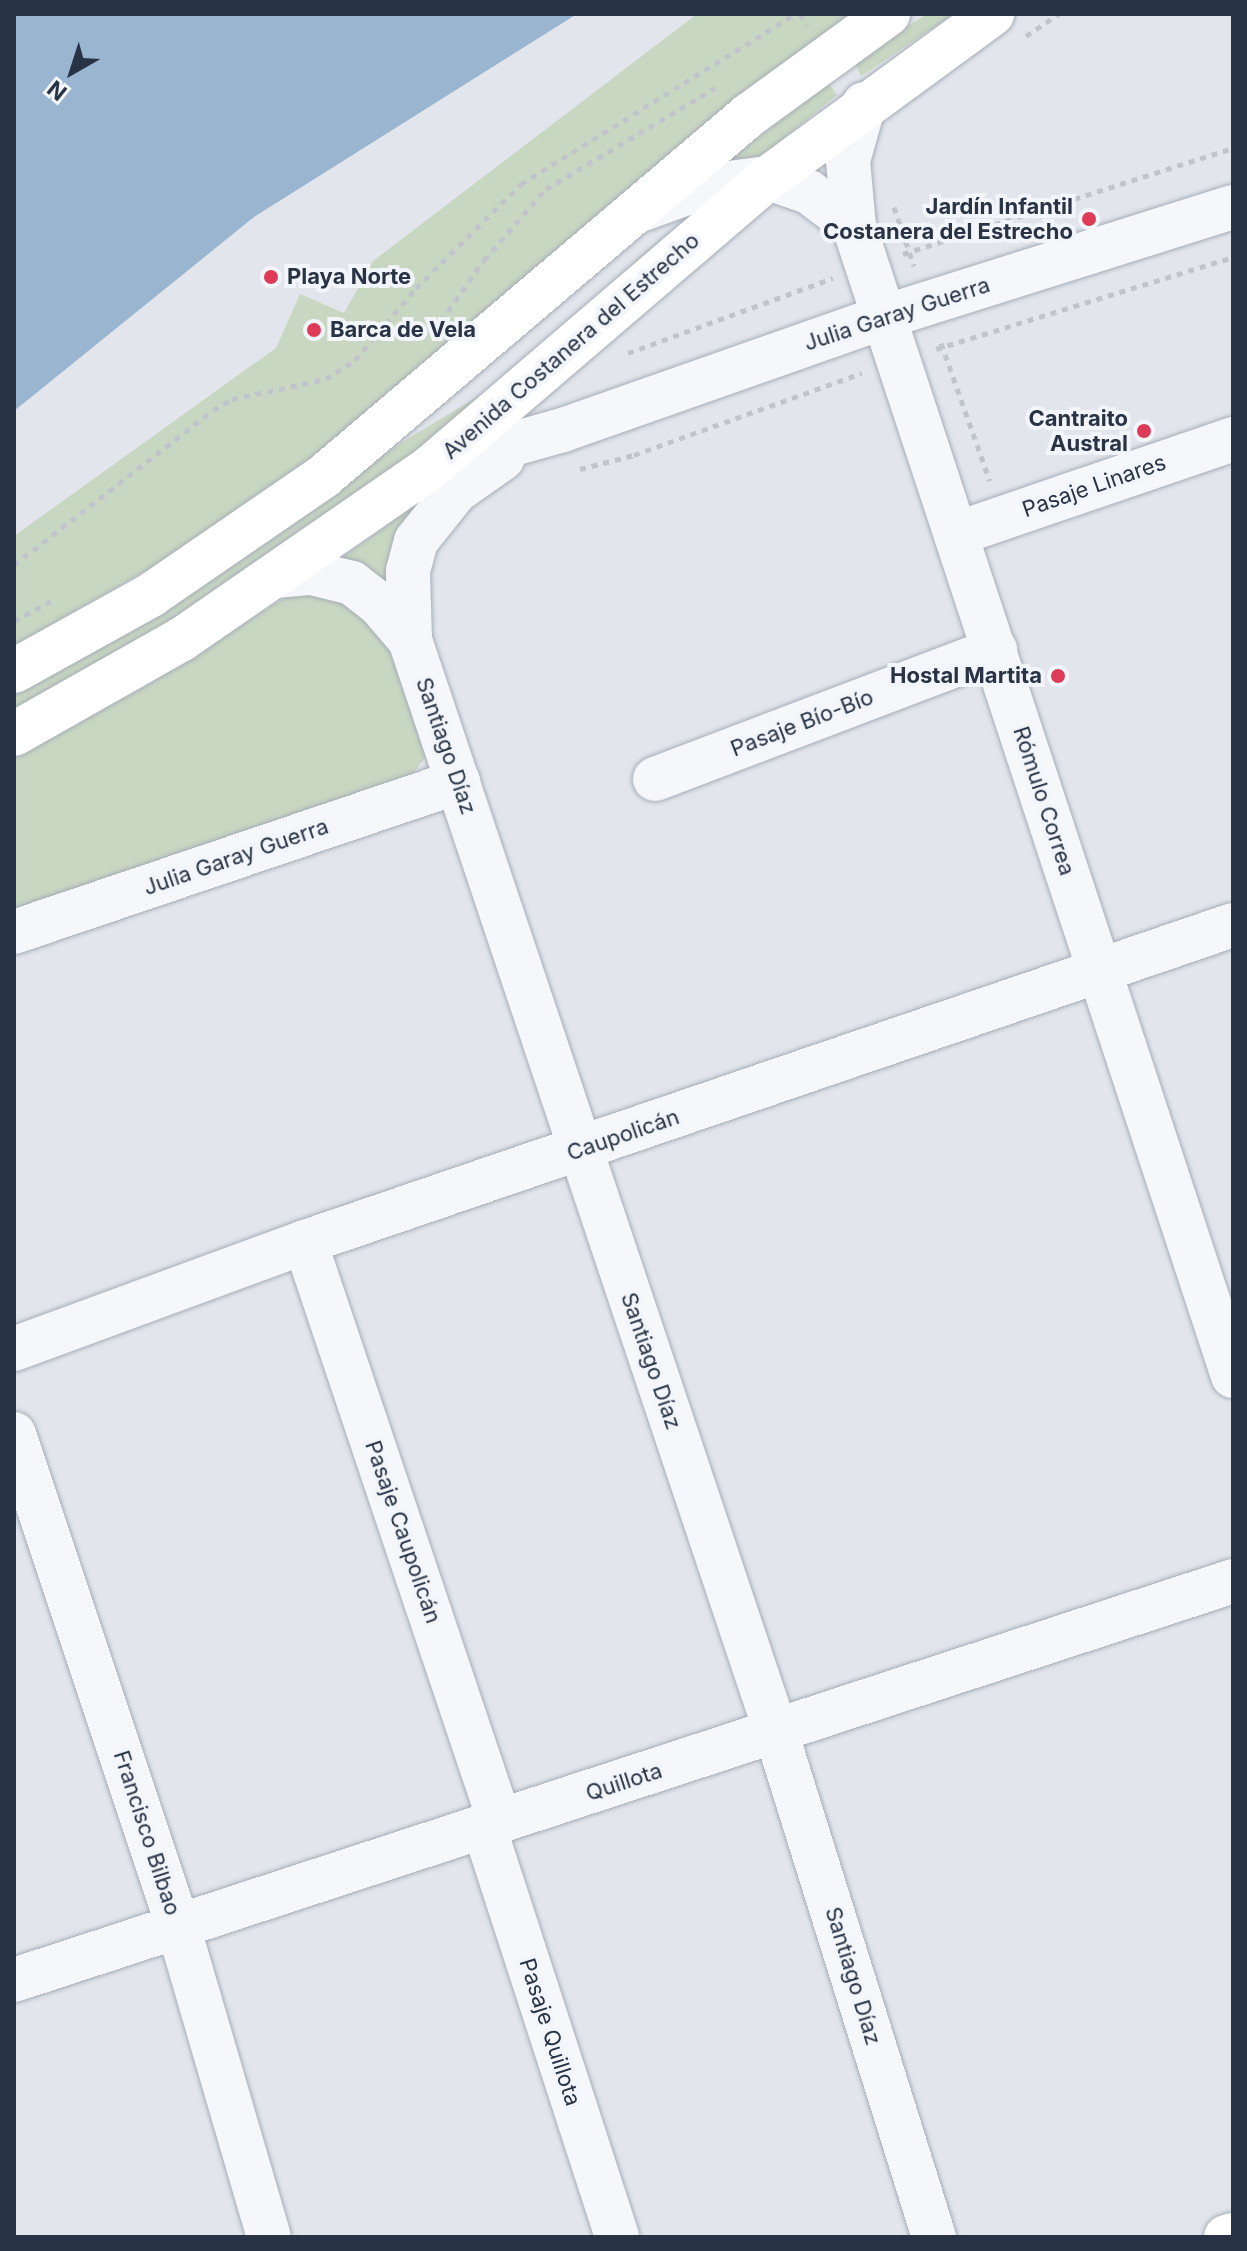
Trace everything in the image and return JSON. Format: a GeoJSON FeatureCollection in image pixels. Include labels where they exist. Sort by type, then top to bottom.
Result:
{"type":"FeatureCollection","features":[{"type":"Feature","properties":{"kind":"main road"},"geometry":{"type":"LineString","coordinates":[[14,671],[140,602],[324,476],[803,72],[888,14]]}},
{"type":"Feature","properties":{"kind":"main road","name":"Avenida Costanera del Estrecho"},"geometry":{"type":"LineString","coordinates":[[14,734],[152,657],[431,467],[768,178],[864,104],[992,14]]}},
{"type":"Feature","properties":{"kind":"main road"},"geometry":{"type":"LineString","coordinates":[[1226,2237],[1233,2235]]}},
{"type":"Feature","properties":{"kind":"street","name":"Rómulo Correa"},"geometry":{"type":"LineString","coordinates":[[864,104],[848,161],[861,246],[1233,1376]]}},
{"type":"Feature","properties":{"kind":"street"},"geometry":{"type":"LineString","coordinates":[[631,215],[706,186],[768,178],[809,192],[861,246]]}},
{"type":"Feature","properties":{"kind":"street","name":"Julia Garay Guerra"},"geometry":{"type":"LineString","coordinates":[[410,640],[408,571],[427,524],[484,470],[569,450],[884,317],[1233,207]]}},
{"type":"Feature","properties":{"kind":"street","name":"Pasaje Linares"},"geometry":{"type":"LineString","coordinates":[[956,534],[1233,439]]}},
{"type":"Feature","properties":{"kind":"street","name":"Julia Garay Guerra"},"geometry":{"type":"LineString","coordinates":[[431,467],[569,450]]}},
{"type":"Feature","properties":{"kind":"street","name":"Santiago Díaz"},"geometry":{"type":"LineString","coordinates":[[275,576],[311,573],[352,583],[389,613],[410,640],[776,1732],[934,2237]]}},
{"type":"Feature","properties":{"kind":"street","name":"Pasaje Bío-Bío"},"geometry":{"type":"LineString","coordinates":[[655,779],[995,650]]}},
{"type":"Feature","properties":{"kind":"street","name":"Julia Garay Guerra"},"geometry":{"type":"LineString","coordinates":[[14,932],[458,782]]}},
{"type":"Feature","properties":{"kind":"street","name":"Caupolicán"},"geometry":{"type":"LineString","coordinates":[[14,1349],[305,1242],[580,1151],[1099,968],[1233,925]]}},
{"type":"Feature","properties":{"kind":"street","name":"Pasaje Caupolicán"},"geometry":{"type":"LineString","coordinates":[[305,1242],[492,1824]]}},
{"type":"Feature","properties":{"kind":"street","name":"Francisco Bilbao"},"geometry":{"type":"LineString","coordinates":[[14,1434],[178,1926],[259,2234]]}},
{"type":"Feature","properties":{"kind":"street","name":"Quillota"},"geometry":{"type":"LineString","coordinates":[[14,1980],[1233,1581]]}},
{"type":"Feature","properties":{"kind":"street","name":"Pasaje Quillota"},"geometry":{"type":"LineString","coordinates":[[492,1824],[617,2237]]}},
{"type":"Feature","properties":{"kind":"path"},"geometry":{"type":"LineString","coordinates":[[14,565],[213,410],[232,399],[326,379],[355,360],[416,288],[521,184],[795,14]]}},
{"type":"Feature","properties":{"kind":"path"},"geometry":{"type":"LineString","coordinates":[[798,35],[820,21]]}},
{"type":"Feature","properties":{"kind":"path"},"geometry":{"type":"LineString","coordinates":[[440,324],[484,260],[546,189],[726,82]]}},
{"type":"Feature","properties":{"kind":"path"},"geometry":{"type":"LineString","coordinates":[[618,357],[861,246],[1233,148]]}},
{"type":"Feature","properties":{"kind":"path"},"geometry":{"type":"LineString","coordinates":[[569,450],[634,455],[899,361],[1233,257]]}},
{"type":"Feature","properties":{"kind":"path"},"geometry":{"type":"LineString","coordinates":[[14,621],[68,592]]}},
{"type":"Feature","properties":{"kind":"green space"},"geometry":{"type":"Polygon","coordinates":[[[697,14],[855,14],[384,408],[173,555],[14,646],[14,536],[276,348],[300,294],[344,313],[373,261],[697,14]]]}},
{"type":"Feature","properties":{"kind":"green space"},"geometry":{"type":"Polygon","coordinates":[[[927,14],[954,14],[861,76],[853,60],[927,14]]]}},
{"type":"Feature","properties":{"kind":"green space"},"geometry":{"type":"Polygon","coordinates":[[[828,82],[837,95],[752,164],[713,174],[828,82]]]}},
{"type":"Feature","properties":{"kind":"green space"},"geometry":{"type":"Polygon","coordinates":[[[672,228],[543,353],[368,490],[174,623],[14,710],[14,691],[151,616],[404,441],[505,380],[672,228]]]}},
{"type":"Feature","properties":{"kind":"green space"},"geometry":{"type":"Polygon","coordinates":[[[450,480],[398,604],[336,562],[450,480]]]}},
{"type":"Feature","properties":{"kind":"green space"},"geometry":{"type":"Polygon","coordinates":[[[323,588],[389,632],[426,756],[411,777],[14,915],[14,756],[146,686],[284,598],[323,588]]]}},
{"type":"Feature","properties":{"kind":"water"},"geometry":{"type":"Polygon","coordinates":[[[14,14],[577,14],[254,217],[14,411],[14,14]]]}},
{"type":"Feature","properties":{"kind":"place","name":"Jardín Infantil Costanera del Estrecho"},"geometry":{"type":"Point","coordinates":[1089,219]}},
{"type":"Feature","properties":{"kind":"place","name":"Playa Norte"},"geometry":{"type":"Point","coordinates":[271,277]}},
{"type":"Feature","properties":{"kind":"place","name":"Barca de Vela"},"geometry":{"type":"Point","coordinates":[314,330]}},
{"type":"Feature","properties":{"kind":"place","name":"Cantraito Austral"},"geometry":{"type":"Point","coordinates":[1144,431]}},
{"type":"Feature","properties":{"kind":"place","name":"Hostal Martita"},"geometry":{"type":"Point","coordinates":[1058,676]}}]}
